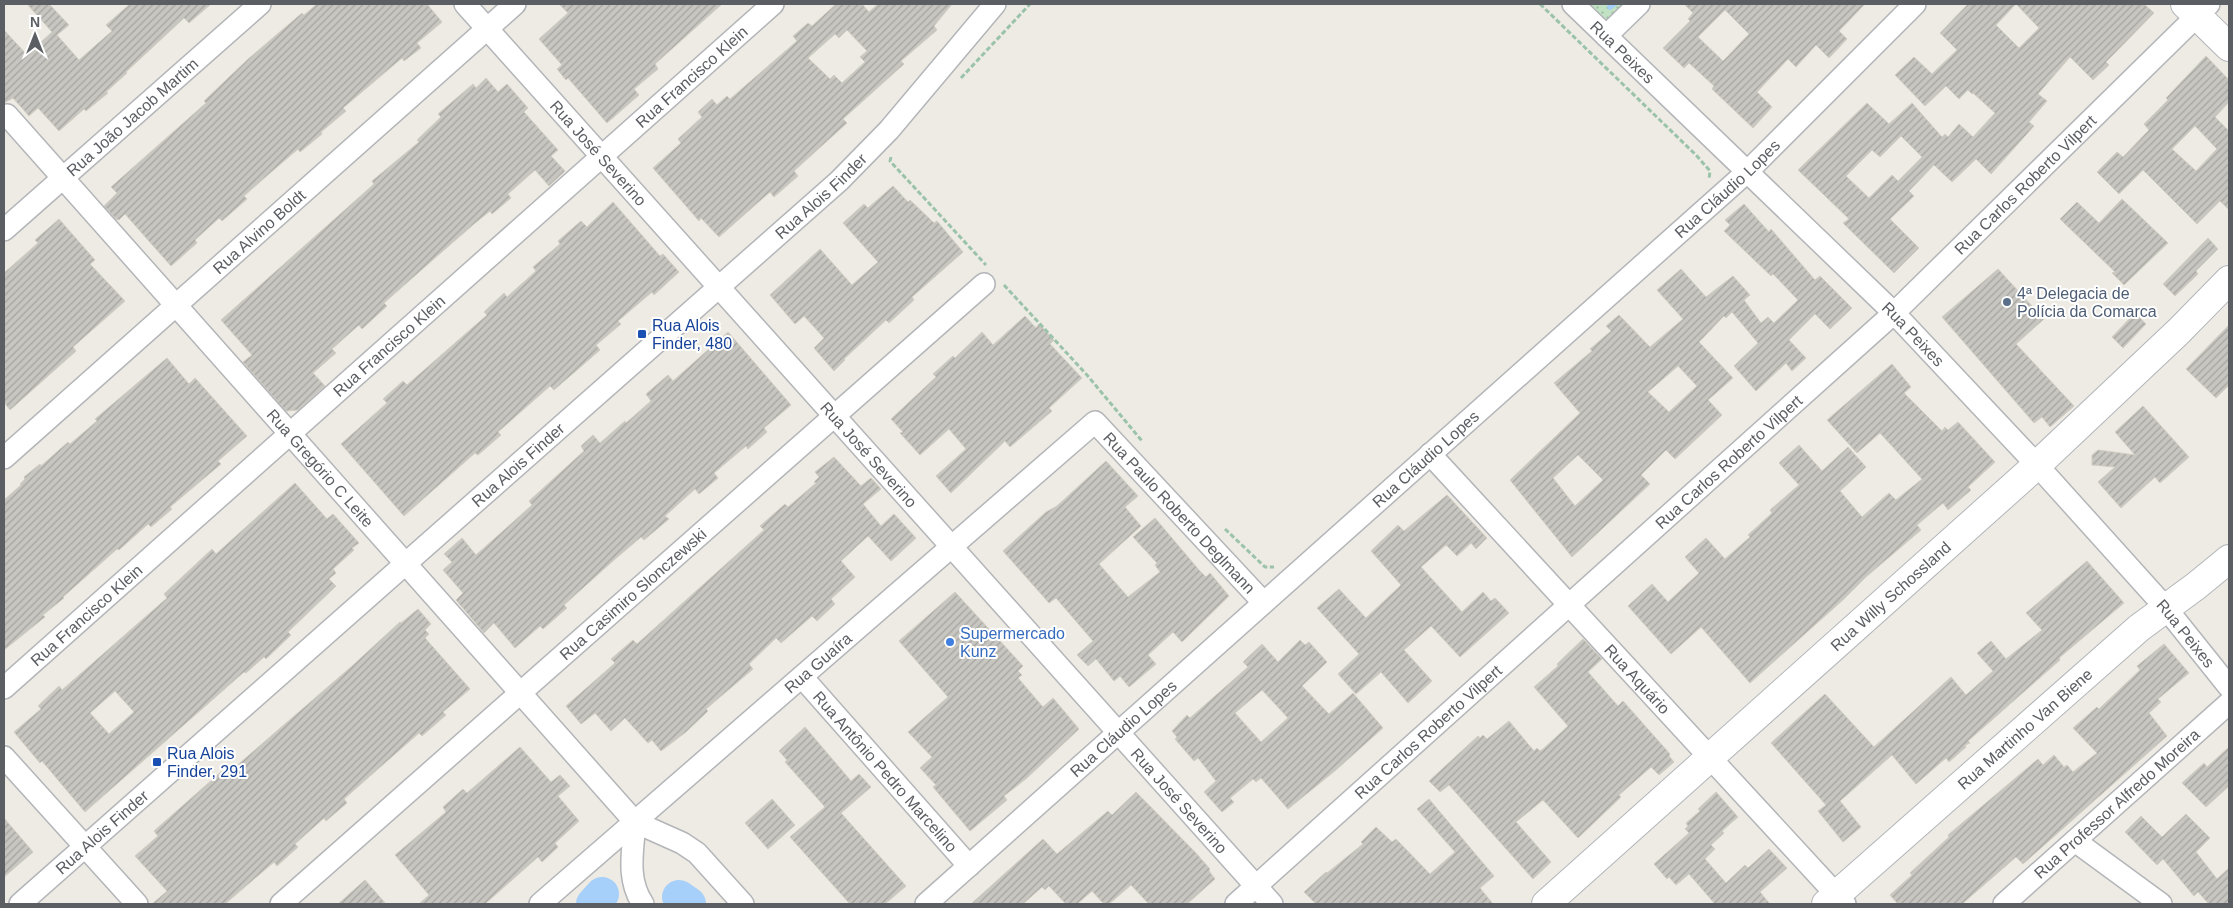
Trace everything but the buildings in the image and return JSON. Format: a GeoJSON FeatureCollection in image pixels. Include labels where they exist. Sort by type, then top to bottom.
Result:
{"type":"FeatureCollection","features":[{"type":"Feature","properties":{"kind":"street","name":"Rua João Jacob Martim"},"geometry":{"type":"LineString","coordinates":[[4,230],[260,4]]}},
{"type":"Feature","properties":{"kind":"street","name":"Rua José Severino"},"geometry":{"type":"LineString","coordinates":[[465,4],[1272,904]]}},
{"type":"Feature","properties":{"kind":"street","name":"Rua Alvino Boldt"},"geometry":{"type":"LineString","coordinates":[[4,458],[515,4]]}},
{"type":"Feature","properties":{"kind":"street","name":"Rua Francisco Klein"},"geometry":{"type":"LineString","coordinates":[[4,688],[773,4]]}},
{"type":"Feature","properties":{"kind":"street","name":"Rua Alois Finder"},"geometry":{"type":"LineString","coordinates":[[20,904],[720,287],[864,157],[995,4]]}},
{"type":"Feature","properties":{"kind":"street","name":"Rua Peixes"},"geometry":{"type":"LineString","coordinates":[[1573,4],[1894,314],[2036,465],[2165,607],[2229,687]]}},
{"type":"Feature","properties":{"kind":"street"},"geometry":{"type":"LineString","coordinates":[[1606,36],[1639,4]]}},
{"type":"Feature","properties":{"kind":"street","name":"Rua Cláudio Lopes"},"geometry":{"type":"LineString","coordinates":[[926,904],[1747,172],[1916,4]]}},
{"type":"Feature","properties":{"kind":"street"},"geometry":{"type":"LineString","coordinates":[[2197,8],[2229,47]]}},
{"type":"Feature","properties":{"kind":"street","name":"Rua Carlos Roberto Vilpert"},"geometry":{"type":"LineString","coordinates":[[1236,904],[1894,314],[2197,8]]}},
{"type":"Feature","properties":{"kind":"street","name":"Rua Gregório C Leite"},"geometry":{"type":"LineString","coordinates":[[7,115],[635,822],[682,843],[697,853],[743,904]]}},
{"type":"Feature","properties":{"kind":"street","name":"Rua Casimiro Slonczewski"},"geometry":{"type":"LineString","coordinates":[[280,904],[835,416],[990,277]]}},
{"type":"Feature","properties":{"kind":"street","name":"Rua Willy Schossland"},"geometry":{"type":"LineString","coordinates":[[1546,904],[2036,465],[2179,331],[2229,280]]}},
{"type":"Feature","properties":{"kind":"street","name":"Rua Guaíra"},"geometry":{"type":"LineString","coordinates":[[540,904],[1095,422]]}},
{"type":"Feature","properties":{"kind":"street","name":"Rua Paulo Roberto Deglmann"},"geometry":{"type":"LineString","coordinates":[[1095,422],[1263,602]]}},
{"type":"Feature","properties":{"kind":"street","name":"Rua Aquário"},"geometry":{"type":"LineString","coordinates":[[1430,454],[1710,758],[1836,901]]}},
{"type":"Feature","properties":{"kind":"street","name":"Rua Martinho Van Biene"},"geometry":{"type":"LineString","coordinates":[[1836,901],[2139,628],[2229,559]]}},
{"type":"Feature","properties":{"kind":"street","name":"Rua Antônio Pedro Marcelino"},"geometry":{"type":"LineString","coordinates":[[802,676],[969,866]]}},
{"type":"Feature","properties":{"kind":"street","name":"Rua Professor Alfredo Moreira"},"geometry":{"type":"LineString","coordinates":[[2004,904],[2229,703]]}},
{"type":"Feature","properties":{"kind":"street"},"geometry":{"type":"LineString","coordinates":[[4,757],[137,904]]}},
{"type":"Feature","properties":{"kind":"street"},"geometry":{"type":"LineString","coordinates":[[635,822],[631,875],[634,888],[642,904]]}},
{"type":"Feature","properties":{"kind":"street"},"geometry":{"type":"LineString","coordinates":[[2075,841],[2161,904]]}},
{"type":"Feature","properties":{"kind":"path"},"geometry":{"type":"LineString","coordinates":[[956,83],[1030,4]]}},
{"type":"Feature","properties":{"kind":"path"},"geometry":{"type":"LineString","coordinates":[[1540,4],[1696,155],[1710,171],[1709,180]]}},
{"type":"Feature","properties":{"kind":"path"},"geometry":{"type":"LineString","coordinates":[[893,152],[890,161],[990,277],[1087,374],[1143,442]]}},
{"type":"Feature","properties":{"kind":"path"},"geometry":{"type":"LineString","coordinates":[[1221,526],[1265,567],[1274,567],[1281,562]]}},
{"type":"Feature","properties":{"kind":"green space"},"geometry":{"type":"Polygon","coordinates":[[[1585,4],[1627,4],[1610,18],[1606,19],[1597,15],[1585,4]]]}},
{"type":"Feature","properties":{"kind":"waterway"},"geometry":{"type":"LineString","coordinates":[[1610,7],[1614,4]]}},
{"type":"Feature","properties":{"kind":"waterway"},"geometry":{"type":"LineString","coordinates":[[593,904],[602,894]]}},
{"type":"Feature","properties":{"kind":"waterway"},"geometry":{"type":"LineString","coordinates":[[679,897],[689,904]]}},
{"type":"Feature","properties":{"kind":"place","name":"4ª Delegacia de Polícia da Comarca"},"geometry":{"type":"Point","coordinates":[2007,302]}},
{"type":"Feature","properties":{"kind":"place","name":"Rua Alois Finder, 480"},"geometry":{"type":"Point","coordinates":[642,334]}},
{"type":"Feature","properties":{"kind":"place","name":"Supermercado Kunz"},"geometry":{"type":"Point","coordinates":[950,642]}},
{"type":"Feature","properties":{"kind":"place","name":"Rua Alois Finder, 291"},"geometry":{"type":"Point","coordinates":[157,762]}}]}
